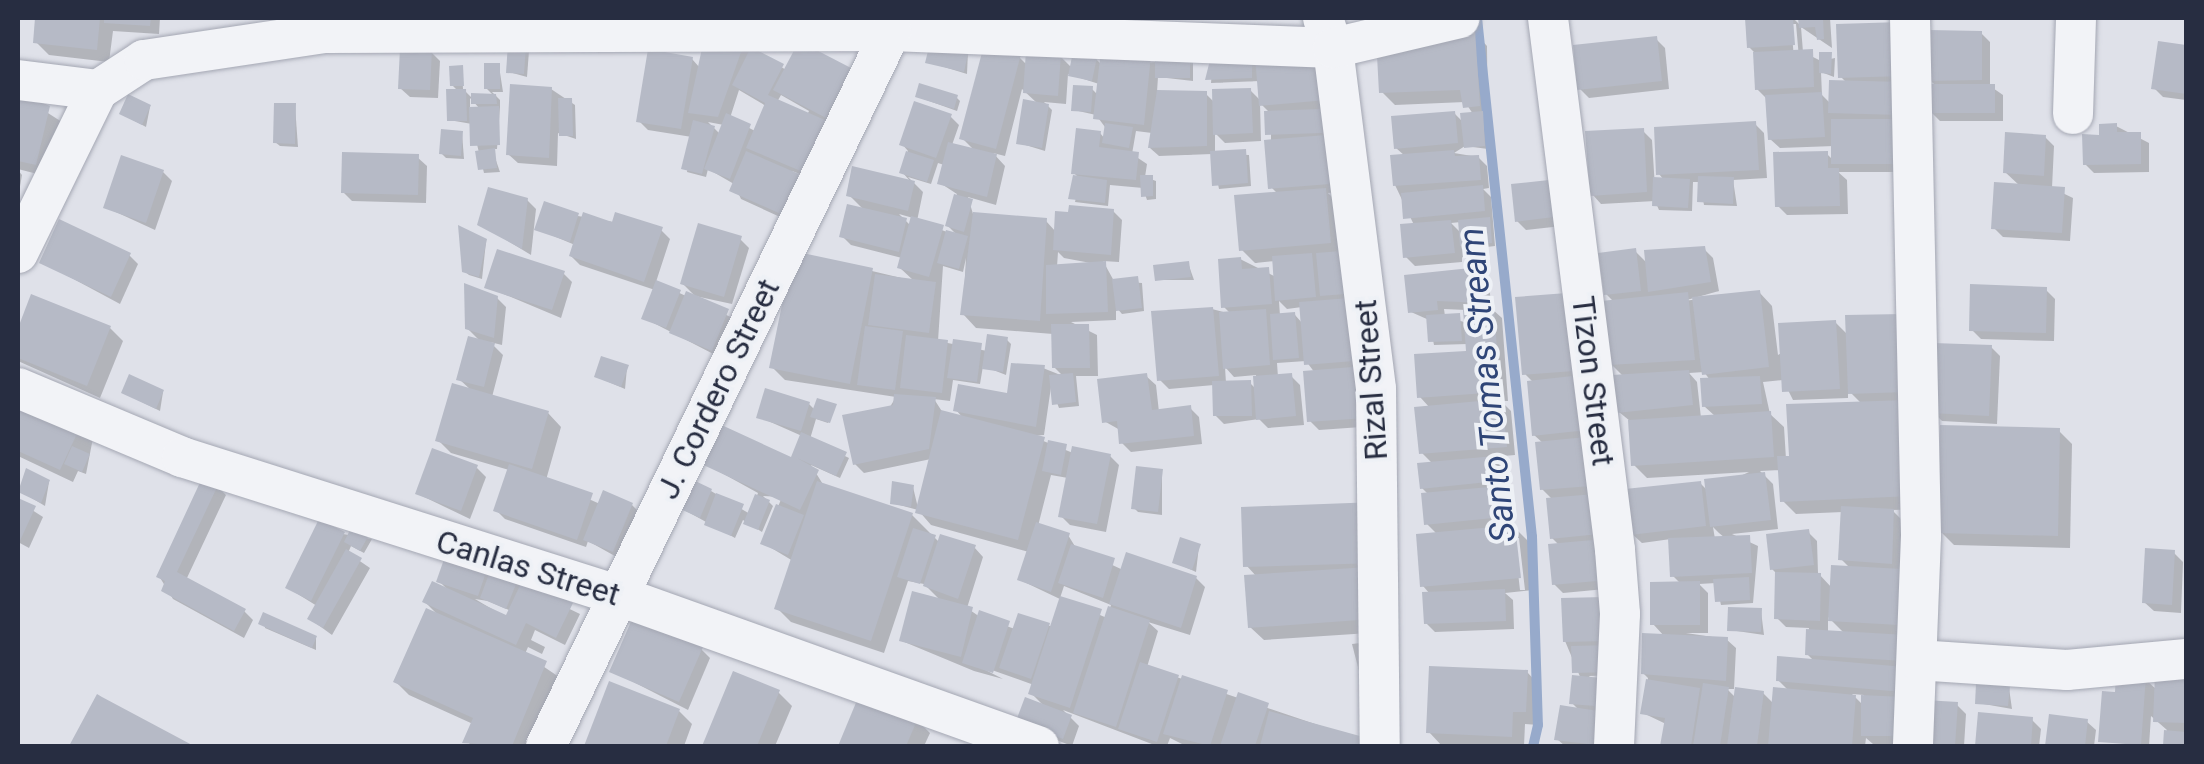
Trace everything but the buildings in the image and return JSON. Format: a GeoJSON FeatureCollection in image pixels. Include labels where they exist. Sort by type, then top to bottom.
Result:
{"type":"FeatureCollection","features":[{"type":"Feature","properties":{"kind":"street"},"geometry":{"type":"LineString","coordinates":[[18,254],[98,90],[144,60],[325,33],[1328,32],[1403,29],[1460,18]]}},
{"type":"Feature","properties":{"kind":"street","name":"Tizon Street"},"geometry":{"type":"LineString","coordinates":[[1548,18],[1615,550],[1620,614],[1614,746]]}},
{"type":"Feature","properties":{"kind":"street"},"geometry":{"type":"LineString","coordinates":[[1910,18],[1921,536],[1914,746]]}},
{"type":"Feature","properties":{"kind":"street"},"geometry":{"type":"LineString","coordinates":[[2073,114],[2076,18]]}},
{"type":"Feature","properties":{"kind":"street","name":"J. Cordero Street"},"geometry":{"type":"LineString","coordinates":[[546,746],[891,30]]}},
{"type":"Feature","properties":{"kind":"street","name":"Rizal Street"},"geometry":{"type":"LineString","coordinates":[[1328,32],[1376,390],[1380,746]]}},
{"type":"Feature","properties":{"kind":"street"},"geometry":{"type":"LineString","coordinates":[[18,80],[98,90]]}},
{"type":"Feature","properties":{"kind":"street","name":"Canlas Street"},"geometry":{"type":"LineString","coordinates":[[18,388],[182,457],[619,596],[1039,746]]}},
{"type":"Feature","properties":{"kind":"street"},"geometry":{"type":"LineString","coordinates":[[1917,660],[2067,670],[2186,659]]}},
{"type":"Feature","properties":{"kind":"waterway","name":"Santo Tomas Stream"},"geometry":{"type":"LineString","coordinates":[[1477,18],[1532,537],[1538,725],[1533,746]]}}]}
